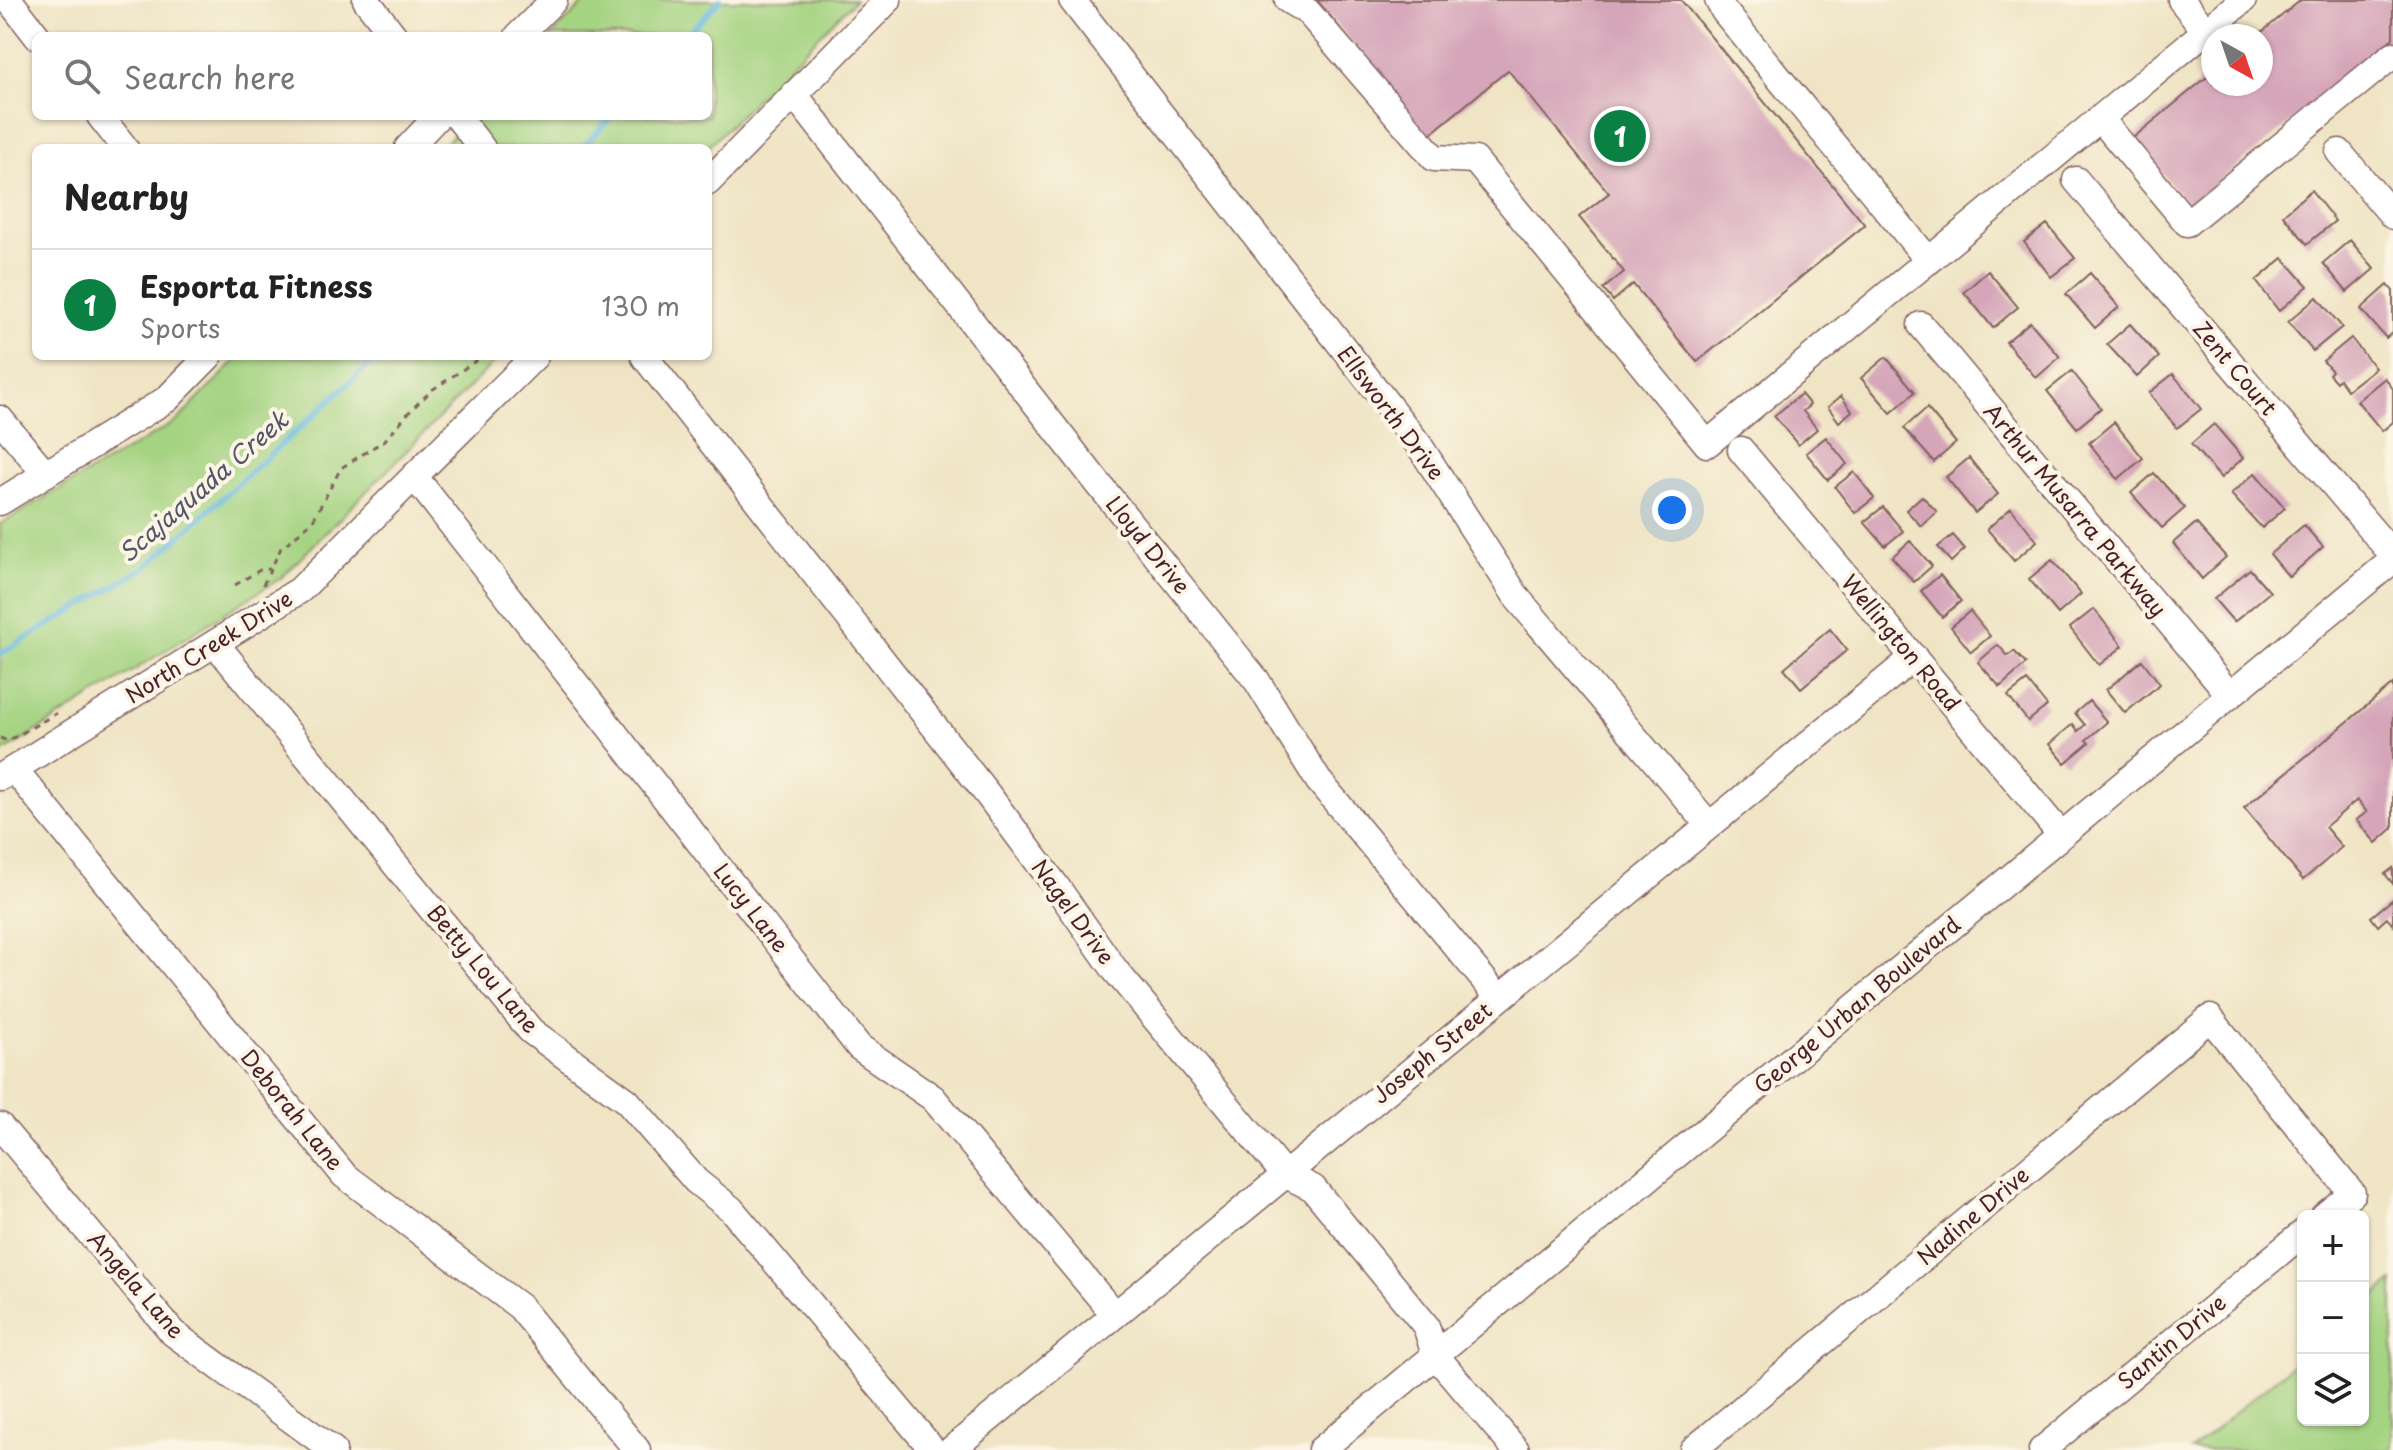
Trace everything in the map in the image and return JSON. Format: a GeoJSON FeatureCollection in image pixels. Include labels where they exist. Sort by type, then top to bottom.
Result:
{"type":"FeatureCollection","features":[{"type":"Feature","properties":{"kind":"street"},"geometry":{"type":"LineString","coordinates":[[9,0],[34,32]]}},
{"type":"Feature","properties":{"kind":"street"},"geometry":{"type":"LineString","coordinates":[[366,0],[391,32]]}},
{"type":"Feature","properties":{"kind":"street"},"geometry":{"type":"LineString","coordinates":[[522,32],[554,0]]}},
{"type":"Feature","properties":{"kind":"street"},"geometry":{"type":"LineString","coordinates":[[712,178],[888,0]]}},
{"type":"Feature","properties":{"kind":"street","name":"Ellsworth Drive"},"geometry":{"type":"LineString","coordinates":[[1072,0],[1419,445],[1518,599],[1709,825]]}},
{"type":"Feature","properties":{"kind":"street"},"geometry":{"type":"LineString","coordinates":[[1288,0],[1308,12],[1434,158],[1475,160],[1707,444],[2201,35]]}},
{"type":"Feature","properties":{"kind":"street"},"geometry":{"type":"LineString","coordinates":[[1718,0],[1929,261]]}},
{"type":"Feature","properties":{"kind":"street"},"geometry":{"type":"LineString","coordinates":[[2181,0],[2201,25]]}},
{"type":"Feature","properties":{"kind":"street"},"geometry":{"type":"LineString","coordinates":[[2214,24],[2243,0]]}},
{"type":"Feature","properties":{"kind":"street"},"geometry":{"type":"LineString","coordinates":[[2100,118],[2187,223],[2393,55]]}},
{"type":"Feature","properties":{"kind":"street","name":"Lloyd Drive"},"geometry":{"type":"LineString","coordinates":[[794,94],[1257,681],[1318,780],[1499,998]]}},
{"type":"Feature","properties":{"kind":"street"},"geometry":{"type":"LineString","coordinates":[[103,120],[122,144]]}},
{"type":"Feature","properties":{"kind":"street"},"geometry":{"type":"LineString","coordinates":[[412,144],[434,120]]}},
{"type":"Feature","properties":{"kind":"street"},"geometry":{"type":"LineString","coordinates":[[460,120],[479,144]]}},
{"type":"Feature","properties":{"kind":"street"},"geometry":{"type":"LineString","coordinates":[[2339,152],[2393,216]]}},
{"type":"Feature","properties":{"kind":"street","name":"Zent Court"},"geometry":{"type":"LineString","coordinates":[[2076,180],[2393,557]]}},
{"type":"Feature","properties":{"kind":"street","name":"Arthur Musarra Parkway"},"geometry":{"type":"LineString","coordinates":[[1921,325],[2230,695]]}},
{"type":"Feature","properties":{"kind":"street"},"geometry":{"type":"LineString","coordinates":[[0,502],[167,399],[205,360]]}},
{"type":"Feature","properties":{"kind":"street","name":"North Creek Drive"},"geometry":{"type":"LineString","coordinates":[[7,774],[300,590],[531,360]]}},
{"type":"Feature","properties":{"kind":"street","name":"Nagel Drive"},"geometry":{"type":"LineString","coordinates":[[647,360],[988,795],[1115,970],[1284,1174],[1313,1188],[1426,1326],[1435,1355],[1516,1450]]}},
{"type":"Feature","properties":{"kind":"street"},"geometry":{"type":"LineString","coordinates":[[0,419],[46,474]]}},
{"type":"Feature","properties":{"kind":"street","name":"Wellington Road"},"geometry":{"type":"LineString","coordinates":[[1741,450],[2061,835]]}},
{"type":"Feature","properties":{"kind":"street","name":"Lucy Lane"},"geometry":{"type":"LineString","coordinates":[[414,476],[859,1047],[933,1098],[1114,1314]]}},
{"type":"Feature","properties":{"kind":"street","name":"George Urban Boulevard"},"geometry":{"type":"LineString","coordinates":[[1321,1450],[2393,557]]}},
{"type":"Feature","properties":{"kind":"street","name":"Betty Lou Lane"},"geometry":{"type":"LineString","coordinates":[[215,643],[531,1031],[627,1101],[696,1181],[731,1209],[933,1450]]}},
{"type":"Feature","properties":{"kind":"street","name":"Joseph Street"},"geometry":{"type":"LineString","coordinates":[[951,1450],[1914,657]]}},
{"type":"Feature","properties":{"kind":"street","name":"Deborah Lane"},"geometry":{"type":"LineString","coordinates":[[7,774],[344,1175],[520,1307],[637,1450]]}},
{"type":"Feature","properties":{"kind":"street","name":"Nadine Drive"},"geometry":{"type":"LineString","coordinates":[[1693,1450],[2210,1018],[2352,1193],[2331,1210]]}},
{"type":"Feature","properties":{"kind":"street","name":"Angela Lane"},"geometry":{"type":"LineString","coordinates":[[0,1126],[173,1333],[333,1450]]}},
{"type":"Feature","properties":{"kind":"street","name":"Santin Drive"},"geometry":{"type":"LineString","coordinates":[[2042,1450],[2297,1238]]}},
{"type":"Feature","properties":{"kind":"path"},"geometry":{"type":"LineString","coordinates":[[261,587],[281,548],[312,522],[336,476],[347,462],[385,440],[432,390],[477,360]]}},
{"type":"Feature","properties":{"kind":"path"},"geometry":{"type":"LineString","coordinates":[[235,585],[260,570],[270,569]]}},
{"type":"Feature","properties":{"kind":"path"},"geometry":{"type":"LineString","coordinates":[[0,738],[8,741],[15,738],[67,707]]}},
{"type":"Feature","properties":{"kind":"green space"},"geometry":{"type":"Polygon","coordinates":[[[587,0],[855,0],[711,144],[445,144],[468,120],[712,120],[712,32],[555,32],[587,0]]]}},
{"type":"Feature","properties":{"kind":"green space"},"geometry":{"type":"Polygon","coordinates":[[[236,360],[496,360],[281,578],[0,754],[0,524],[177,421],[236,360]]]}},
{"type":"Feature","properties":{"kind":"green space"},"geometry":{"type":"Polygon","coordinates":[[[2393,1281],[2393,1450],[2191,1450],[2297,1361],[2297,1426],[2369,1426],[2369,1301],[2393,1281]]]}},
{"type":"Feature","properties":{"kind":"building"},"geometry":{"type":"Polygon","coordinates":[[[1317,0],[1681,0],[1865,225],[1697,362],[1633,284],[1613,301],[1603,289],[1624,272],[1579,217],[1609,193],[1508,70],[1428,136],[1317,0]]]}},
{"type":"Feature","properties":{"kind":"building"},"geometry":{"type":"Polygon","coordinates":[[[2301,0],[2393,0],[2393,38],[2189,206],[2133,138],[2201,82],[2201,96],[2273,96],[2272,24],[2301,0]]]}},
{"type":"Feature","properties":{"kind":"building"},"geometry":{"type":"Polygon","coordinates":[[[2311,190],[2335,221],[2307,244],[2283,215],[2311,190]]]}},
{"type":"Feature","properties":{"kind":"building"},"geometry":{"type":"Polygon","coordinates":[[[2047,224],[2075,258],[2051,277],[2024,242],[2047,224]]]}},
{"type":"Feature","properties":{"kind":"building"},"geometry":{"type":"Polygon","coordinates":[[[2350,240],[2374,269],[2347,292],[2323,263],[2350,240]]]}},
{"type":"Feature","properties":{"kind":"building"},"geometry":{"type":"Polygon","coordinates":[[[2283,258],[2308,286],[2279,311],[2256,281],[2283,258]]]}},
{"type":"Feature","properties":{"kind":"building"},"geometry":{"type":"Polygon","coordinates":[[[1988,271],[2018,307],[1993,328],[1964,292],[1988,271]]]}},
{"type":"Feature","properties":{"kind":"building"},"geometry":{"type":"Polygon","coordinates":[[[2090,273],[2119,307],[2095,328],[2066,294],[2090,273]]]}},
{"type":"Feature","properties":{"kind":"building"},"geometry":{"type":"Polygon","coordinates":[[[2388,285],[2393,291],[2393,332],[2386,338],[2361,309],[2388,285]]]}},
{"type":"Feature","properties":{"kind":"building"},"geometry":{"type":"Polygon","coordinates":[[[2317,297],[2342,327],[2313,351],[2288,322],[2317,297]]]}},
{"type":"Feature","properties":{"kind":"building"},"geometry":{"type":"Polygon","coordinates":[[[2030,322],[2060,357],[2036,378],[2006,342],[2030,322]]]}},
{"type":"Feature","properties":{"kind":"building"},"geometry":{"type":"Polygon","coordinates":[[[2130,324],[2159,357],[2137,377],[2107,344],[2130,324]]]}},
{"type":"Feature","properties":{"kind":"building"},"geometry":{"type":"Polygon","coordinates":[[[2351,338],[2375,368],[2347,390],[2339,379],[2336,382],[2329,374],[2332,371],[2323,361],[2351,338]]]}},
{"type":"Feature","properties":{"kind":"building"},"geometry":{"type":"Polygon","coordinates":[[[1886,357],[1915,392],[1891,413],[1861,378],[1886,357]]]}},
{"type":"Feature","properties":{"kind":"building"},"geometry":{"type":"Polygon","coordinates":[[[2072,371],[2101,408],[2077,428],[2047,391],[2072,371]]]}},
{"type":"Feature","properties":{"kind":"building"},"geometry":{"type":"Polygon","coordinates":[[[2173,374],[2201,409],[2177,428],[2149,393],[2173,374]]]}},
{"type":"Feature","properties":{"kind":"building"},"geometry":{"type":"Polygon","coordinates":[[[2385,378],[2393,389],[2393,422],[2382,431],[2357,401],[2385,378]]]}},
{"type":"Feature","properties":{"kind":"building"},"geometry":{"type":"Polygon","coordinates":[[[1801,394],[1810,405],[1803,411],[1817,429],[1798,445],[1774,416],[1801,394]]]}},
{"type":"Feature","properties":{"kind":"building"},"geometry":{"type":"Polygon","coordinates":[[[1841,396],[1852,411],[1839,422],[1828,407],[1841,396]]]}},
{"type":"Feature","properties":{"kind":"building"},"geometry":{"type":"Polygon","coordinates":[[[1927,408],[1956,443],[1934,462],[1904,428],[1927,408]]]}},
{"type":"Feature","properties":{"kind":"building"},"geometry":{"type":"Polygon","coordinates":[[[2114,422],[2143,458],[2118,479],[2089,443],[2114,422]]]}},
{"type":"Feature","properties":{"kind":"building"},"geometry":{"type":"Polygon","coordinates":[[[2214,424],[2243,458],[2221,478],[2191,444],[2214,424]]]}},
{"type":"Feature","properties":{"kind":"building"},"geometry":{"type":"Polygon","coordinates":[[[1826,437],[1847,464],[1828,480],[1806,453],[1826,437]]]}},
{"type":"Feature","properties":{"kind":"building"},"geometry":{"type":"Polygon","coordinates":[[[1969,458],[1998,494],[1975,513],[1946,477],[1969,458]]]}},
{"type":"Feature","properties":{"kind":"building"},"geometry":{"type":"Polygon","coordinates":[[[1854,472],[1874,498],[1855,513],[1835,487],[1854,472]]]}},
{"type":"Feature","properties":{"kind":"building"},"geometry":{"type":"Polygon","coordinates":[[[2154,473],[2185,508],[2162,528],[2131,493],[2154,473]]]}},
{"type":"Feature","properties":{"kind":"building"},"geometry":{"type":"Polygon","coordinates":[[[2255,473],[2285,508],[2262,528],[2231,494],[2255,473]]]}},
{"type":"Feature","properties":{"kind":"building"},"geometry":{"type":"Polygon","coordinates":[[[1922,496],[1937,512],[1921,526],[1906,510],[1922,496]]]}},
{"type":"Feature","properties":{"kind":"building"},"geometry":{"type":"Polygon","coordinates":[[[1883,507],[1903,531],[1885,546],[1864,522],[1883,507]]]}},
{"type":"Feature","properties":{"kind":"building"},"geometry":{"type":"Polygon","coordinates":[[[2011,508],[2037,541],[2014,561],[1987,529],[2011,508]]]}},
{"type":"Feature","properties":{"kind":"building"},"geometry":{"type":"Polygon","coordinates":[[[2196,523],[2226,557],[2202,579],[2173,543],[2196,523]]]}},
{"type":"Feature","properties":{"kind":"building"},"geometry":{"type":"Polygon","coordinates":[[[2304,525],[2323,547],[2289,577],[2270,554],[2304,525]]]}},
{"type":"Feature","properties":{"kind":"building"},"geometry":{"type":"Polygon","coordinates":[[[1953,535],[1965,549],[1951,562],[1938,547],[1953,535]]]}},
{"type":"Feature","properties":{"kind":"building"},"geometry":{"type":"Polygon","coordinates":[[[1910,541],[1932,566],[1914,582],[1892,557],[1910,541]]]}},
{"type":"Feature","properties":{"kind":"building"},"geometry":{"type":"Polygon","coordinates":[[[2052,560],[2081,594],[2058,614],[2029,579],[2052,560]]]}},
{"type":"Feature","properties":{"kind":"building"},"geometry":{"type":"Polygon","coordinates":[[[2250,569],[2270,592],[2234,622],[2214,599],[2250,569]]]}},
{"type":"Feature","properties":{"kind":"building"},"geometry":{"type":"Polygon","coordinates":[[[1940,575],[1961,601],[1942,617],[1921,591],[1940,575]]]}},
{"type":"Feature","properties":{"kind":"building"},"geometry":{"type":"Polygon","coordinates":[[[2094,609],[2123,646],[2099,665],[2070,628],[2094,609]]]}},
{"type":"Feature","properties":{"kind":"building"},"geometry":{"type":"Polygon","coordinates":[[[1970,611],[1990,636],[1971,652],[1951,627],[1970,611]]]}},
{"type":"Feature","properties":{"kind":"building"},"geometry":{"type":"Polygon","coordinates":[[[1830,629],[1847,650],[1801,688],[1784,668],[1830,629]]]}},
{"type":"Feature","properties":{"kind":"building"},"geometry":{"type":"Polygon","coordinates":[[[1998,645],[2008,656],[2014,651],[2026,664],[2000,687],[1978,662],[1998,645]]]}},
{"type":"Feature","properties":{"kind":"building"},"geometry":{"type":"Polygon","coordinates":[[[2142,660],[2160,684],[2125,713],[2106,690],[2142,660]]]}},
{"type":"Feature","properties":{"kind":"building"},"geometry":{"type":"Polygon","coordinates":[[[2027,681],[2047,706],[2028,721],[2008,696],[2027,681]]]}},
{"type":"Feature","properties":{"kind":"building"},"geometry":{"type":"Polygon","coordinates":[[[2393,684],[2393,828],[2376,843],[2356,820],[2367,812],[2357,800],[2325,827],[2342,847],[2303,880],[2244,808],[2393,684]]]}},
{"type":"Feature","properties":{"kind":"building"},"geometry":{"type":"Polygon","coordinates":[[[2089,701],[2107,722],[2086,740],[2089,743],[2065,763],[2049,744],[2073,724],[2078,731],[2085,725],[2075,713],[2089,701]]]}},
{"type":"Feature","properties":{"kind":"building"},"geometry":{"type":"Polygon","coordinates":[[[2393,868],[2393,884],[2385,874],[2393,868]]]}},
{"type":"Feature","properties":{"kind":"building"},"geometry":{"type":"Polygon","coordinates":[[[2393,899],[2393,925],[2387,918],[2378,926],[2371,917],[2393,899]]]}},
{"type":"Feature","properties":{"kind":"waterway","name":"Scajaquada Creek"},"geometry":{"type":"LineString","coordinates":[[690,32],[720,0]]}},
{"type":"Feature","properties":{"kind":"waterway","name":"Scajaquada Creek"},"geometry":{"type":"LineString","coordinates":[[586,144],[608,120]]}},
{"type":"Feature","properties":{"kind":"waterway","name":"Scajaquada Creek"},"geometry":{"type":"LineString","coordinates":[[0,654],[146,567],[375,360]]}},
{"type":"Feature","properties":{"kind":"place","name":"Esporta Fitness"},"geometry":{"type":"Point","coordinates":[1620,136]}}]}
